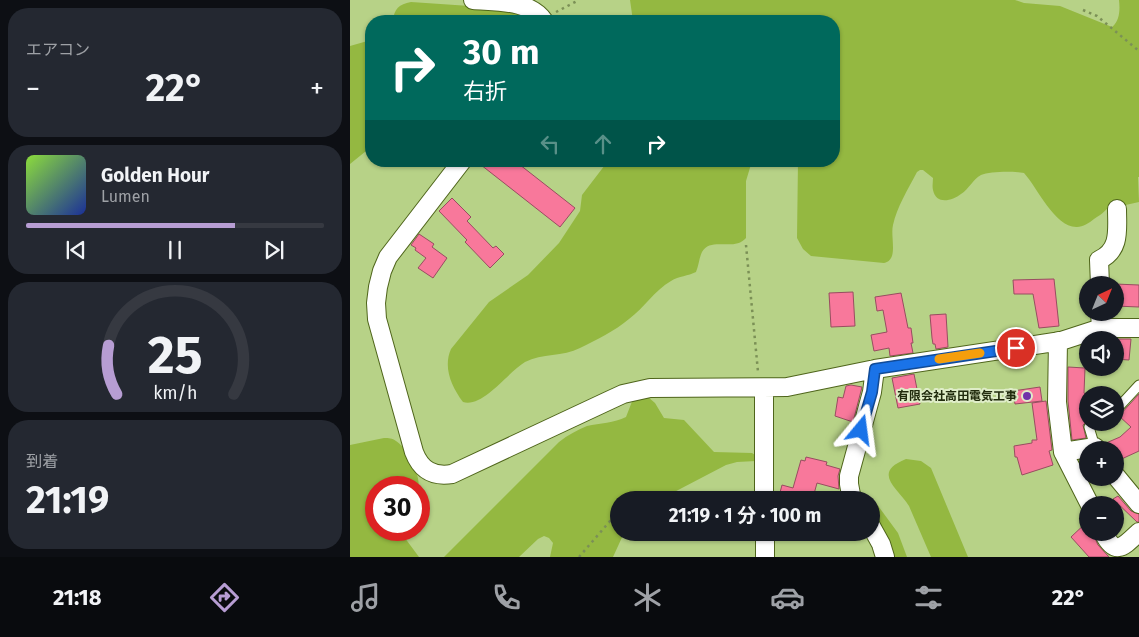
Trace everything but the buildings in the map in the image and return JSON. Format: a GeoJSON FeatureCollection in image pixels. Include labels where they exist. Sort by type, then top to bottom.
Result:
{"type":"FeatureCollection","features":[{"type":"Feature","properties":{"kind":"street"},"geometry":{"type":"LineString","coordinates":[[473,0],[527,5],[540,15]]}},
{"type":"Feature","properties":{"kind":"street"},"geometry":{"type":"LineString","coordinates":[[457,167],[388,257],[382,272],[377,295],[377,319],[380,335],[414,452],[418,462],[424,469],[433,474],[442,476],[452,474],[610,400],[636,390],[650,388],[762,389],[802,385],[875,369],[1058,341],[1098,321]]}},
{"type":"Feature","properties":{"kind":"street"},"geometry":{"type":"LineString","coordinates":[[1100,276],[1100,260],[1112,252],[1117,238],[1117,209]]}},
{"type":"Feature","properties":{"kind":"street"},"geometry":{"type":"LineString","coordinates":[[1105,321],[1139,328]]}},
{"type":"Feature","properties":{"kind":"street"},"geometry":{"type":"LineString","coordinates":[[1058,341],[1057,402],[1063,452],[1085,496]]}},
{"type":"Feature","properties":{"kind":"street"},"geometry":{"type":"LineString","coordinates":[[850,491],[849,476],[872,392],[875,369]]}},
{"type":"Feature","properties":{"kind":"street"},"geometry":{"type":"LineString","coordinates":[[762,389],[764,491]]}},
{"type":"Feature","properties":{"kind":"street"},"geometry":{"type":"LineString","coordinates":[[1063,452],[1079,450]]}},
{"type":"Feature","properties":{"kind":"street"},"geometry":{"type":"LineString","coordinates":[[1124,486],[1139,504]]}},
{"type":"Feature","properties":{"kind":"street"},"geometry":{"type":"LineString","coordinates":[[1106,541],[1113,548],[1119,548],[1124,546],[1139,532]]}},
{"type":"Feature","properties":{"kind":"street"},"geometry":{"type":"LineString","coordinates":[[764,541],[765,557]]}},
{"type":"Feature","properties":{"kind":"street"},"geometry":{"type":"LineString","coordinates":[[879,541],[885,557]]}},
{"type":"Feature","properties":{"kind":"lane"},"geometry":{"type":"LineString","coordinates":[[1124,401],[1139,385]]}},
{"type":"Feature","properties":{"kind":"path"},"geometry":{"type":"LineString","coordinates":[[553,15],[579,0]]}},
{"type":"Feature","properties":{"kind":"path"},"geometry":{"type":"LineString","coordinates":[[1083,10],[1102,19],[1139,51]]}},
{"type":"Feature","properties":{"kind":"path"},"geometry":{"type":"LineString","coordinates":[[746,245],[762,389]]}},
{"type":"Feature","properties":{"kind":"path"},"geometry":{"type":"LineString","coordinates":[[579,557],[610,521]]}},
{"type":"Feature","properties":{"kind":"green space"},"geometry":{"type":"Polygon","coordinates":[[[630,0],[1015,0],[1024,3],[1060,6],[1112,27],[1118,18],[1119,0],[1139,0],[1139,202],[1113,206],[1112,200],[1102,213],[1086,224],[1077,227],[1069,226],[1061,221],[1047,206],[1024,173],[1002,172],[981,175],[961,194],[949,200],[941,200],[935,195],[933,178],[923,170],[920,170],[907,191],[895,218],[892,230],[893,253],[889,261],[884,263],[811,256],[803,249],[797,238],[798,167],[840,167],[840,15],[632,15],[630,0]]]}},
{"type":"Feature","properties":{"kind":"green space"},"geometry":{"type":"Polygon","coordinates":[[[411,2],[513,9],[526,15],[394,15],[398,8],[403,4],[411,2]]]}},
{"type":"Feature","properties":{"kind":"green space"},"geometry":{"type":"Polygon","coordinates":[[[365,42],[365,152],[350,164],[350,46],[365,42]]]}},
{"type":"Feature","properties":{"kind":"green space"},"geometry":{"type":"Polygon","coordinates":[[[603,167],[750,167],[746,181],[746,238],[735,244],[717,244],[706,247],[701,254],[696,272],[677,278],[665,285],[634,315],[605,335],[573,351],[538,357],[525,362],[487,395],[479,400],[463,402],[455,390],[448,369],[451,349],[489,302],[528,275],[559,243],[580,211],[582,195],[603,167]]]}},
{"type":"Feature","properties":{"kind":"green space"},"geometry":{"type":"Polygon","coordinates":[[[648,397],[655,403],[664,418],[684,420],[714,452],[752,453],[755,455],[756,461],[737,462],[726,465],[676,491],[610,491],[610,541],[620,541],[613,557],[550,557],[553,543],[544,536],[538,539],[519,557],[444,557],[559,442],[587,426],[612,422],[626,417],[633,399],[648,397]]]}},
{"type":"Feature","properties":{"kind":"green space"},"geometry":{"type":"Polygon","coordinates":[[[390,438],[395,440],[404,449],[418,476],[365,476],[365,541],[407,541],[419,557],[350,557],[350,445],[390,438]]]}},
{"type":"Feature","properties":{"kind":"green space"},"geometry":{"type":"Polygon","coordinates":[[[906,459],[921,461],[931,468],[968,557],[931,557],[909,506],[890,481],[890,470],[896,464],[906,459]]]}},
{"type":"Feature","properties":{"kind":"green space"},"geometry":{"type":"Polygon","coordinates":[[[880,508],[898,533],[907,557],[890,557],[880,535],[880,508]]]}},
{"type":"Feature","properties":{"kind":"slow traffic"},"geometry":{"type":"LineString","coordinates":[[939,359],[980,353]]}},
{"type":"Feature","properties":{"kind":"place","name":"有限会社高田電気工事"},"geometry":{"type":"Point","coordinates":[1027,396]}},
{"type":"Feature","properties":{"kind":"route"},"geometry":{"type":"LineString","coordinates":[[861,430],[872,392],[875,369],[1016,348]]}}]}
